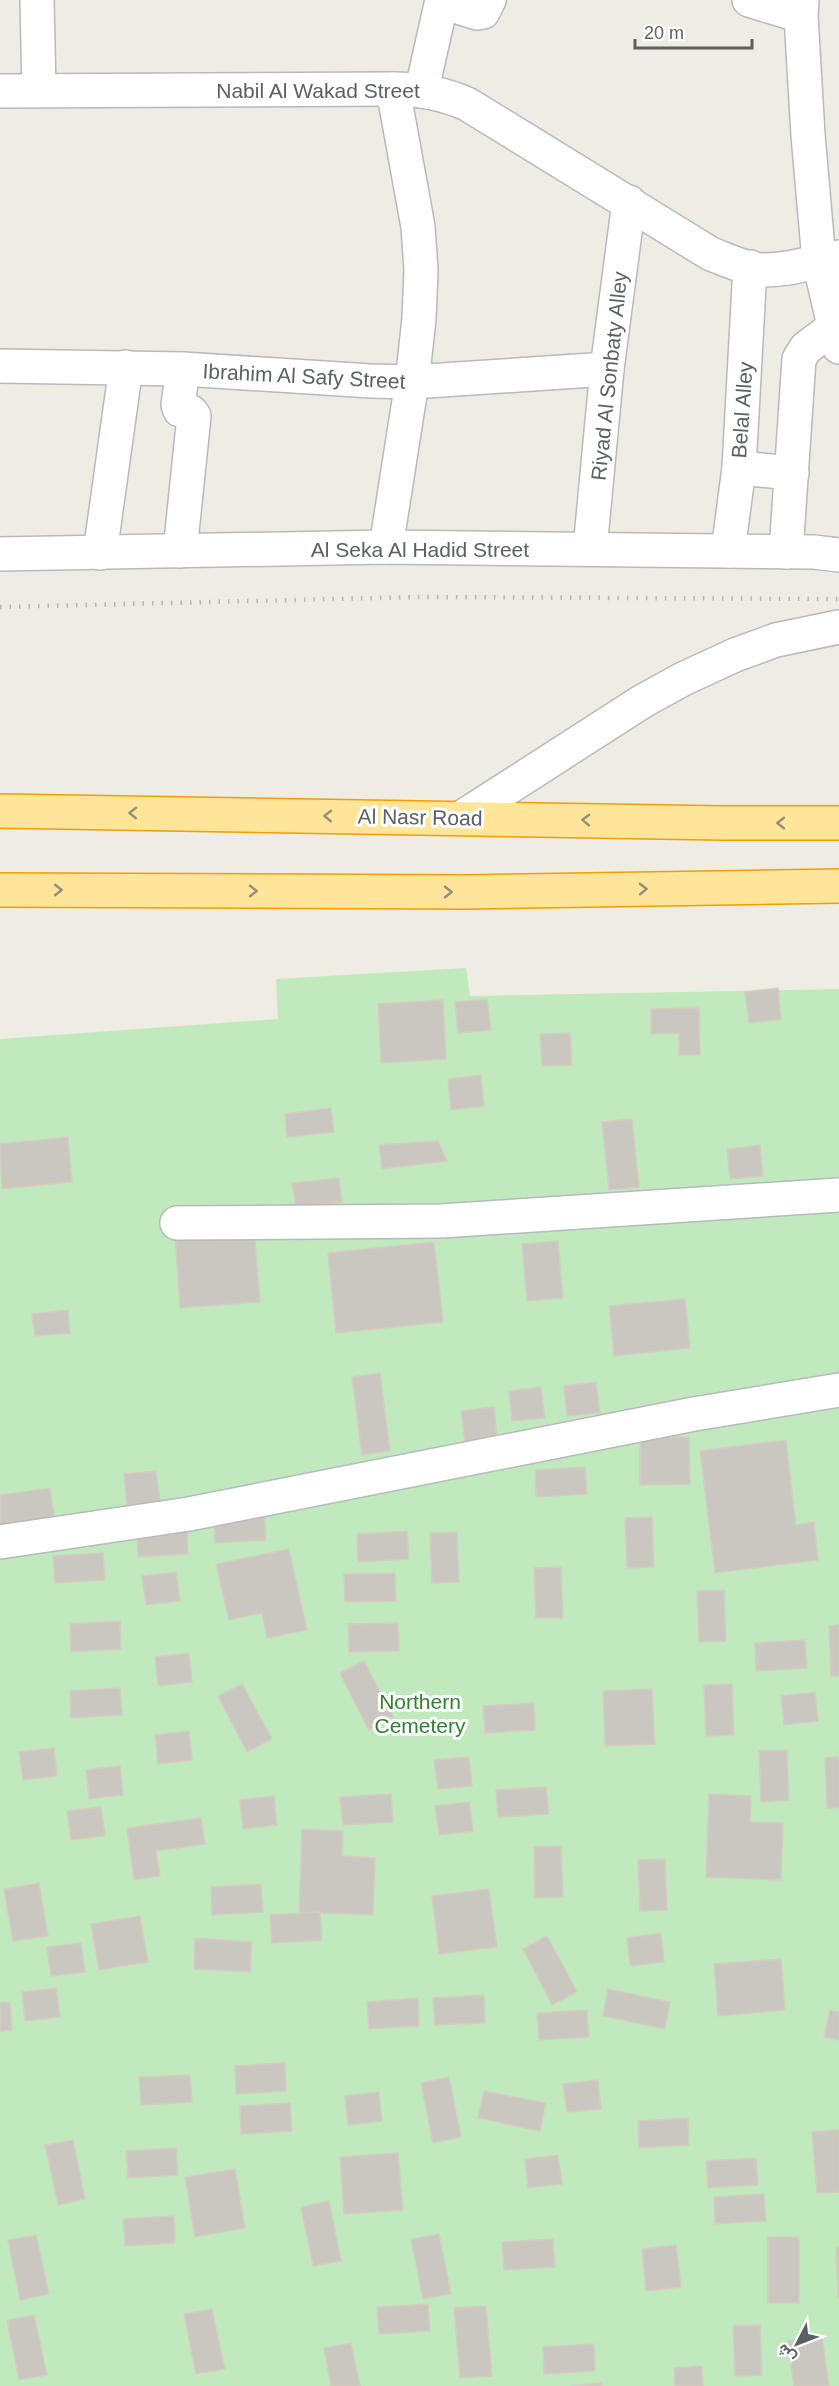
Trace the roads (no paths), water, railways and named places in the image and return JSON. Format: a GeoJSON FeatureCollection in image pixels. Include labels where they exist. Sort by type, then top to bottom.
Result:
{"type":"FeatureCollection","features":[{"type":"Feature","properties":{"kind":"highway","name":"Al Nasr Road"},"geometry":{"type":"LineString","coordinates":[[0,811],[839,823]]}},
{"type":"Feature","properties":{"kind":"highway"},"geometry":{"type":"LineString","coordinates":[[0,890],[469,892],[839,886]]}},
{"type":"Feature","properties":{"kind":"street"},"geometry":{"type":"LineString","coordinates":[[38,0],[39,90]]}},
{"type":"Feature","properties":{"kind":"street"},"geometry":{"type":"LineString","coordinates":[[386,547],[419,319],[421,270],[407,89],[442,1],[477,13],[483,12],[489,0]]}},
{"type":"Feature","properties":{"kind":"street"},"geometry":{"type":"LineString","coordinates":[[749,0],[801,8],[808,135],[829,259],[837,337],[806,348],[799,359],[786,552]]}},
{"type":"Feature","properties":{"kind":"street","name":"Nabil Al Wakad Street"},"geometry":{"type":"LineString","coordinates":[[0,91],[407,89],[445,95],[467,104],[711,254],[759,270],[785,269],[829,259]]}},
{"type":"Feature","properties":{"kind":"street","name":"Riyad Al Sonbaty Alley"},"geometry":{"type":"LineString","coordinates":[[590,549],[607,369],[629,202]]}},
{"type":"Feature","properties":{"kind":"street","name":"Belal Alley"},"geometry":{"type":"LineString","coordinates":[[728,551],[739,468],[750,267]]}},
{"type":"Feature","properties":{"kind":"street","name":"Ibrahim Al Safy Street"},"geometry":{"type":"LineString","coordinates":[[0,366],[183,369],[411,382],[607,369]]}},
{"type":"Feature","properties":{"kind":"street"},"geometry":{"type":"LineString","coordinates":[[100,553],[126,367]]}},
{"type":"Feature","properties":{"kind":"street"},"geometry":{"type":"LineString","coordinates":[[180,551],[194,416],[191,412],[180,410],[178,405],[183,369]]}},
{"type":"Feature","properties":{"kind":"street"},"geometry":{"type":"LineString","coordinates":[[739,468],[792,473]]}},
{"type":"Feature","properties":{"kind":"street","name":"Al Seka Al Hadid Street"},"geometry":{"type":"LineString","coordinates":[[0,554],[386,547],[786,552],[839,555]]}},
{"type":"Feature","properties":{"kind":"street"},"geometry":{"type":"LineString","coordinates":[[461,818],[643,701],[683,679],[735,655],[776,640],[839,627]]}},
{"type":"Feature","properties":{"kind":"street"},"geometry":{"type":"LineString","coordinates":[[177,1223],[441,1221],[839,1195]]}},
{"type":"Feature","properties":{"kind":"street"},"geometry":{"type":"LineString","coordinates":[[0,1542],[189,1514],[694,1414],[839,1390]]}},
{"type":"Feature","properties":{"kind":"railway"},"geometry":{"type":"LineString","coordinates":[[0,607],[419,597],[839,599]]}},
{"type":"Feature","properties":{"kind":"park label","name":"Northern Cemetery"},"geometry":{"type":"Point","coordinates":[420,1713]}}]}
